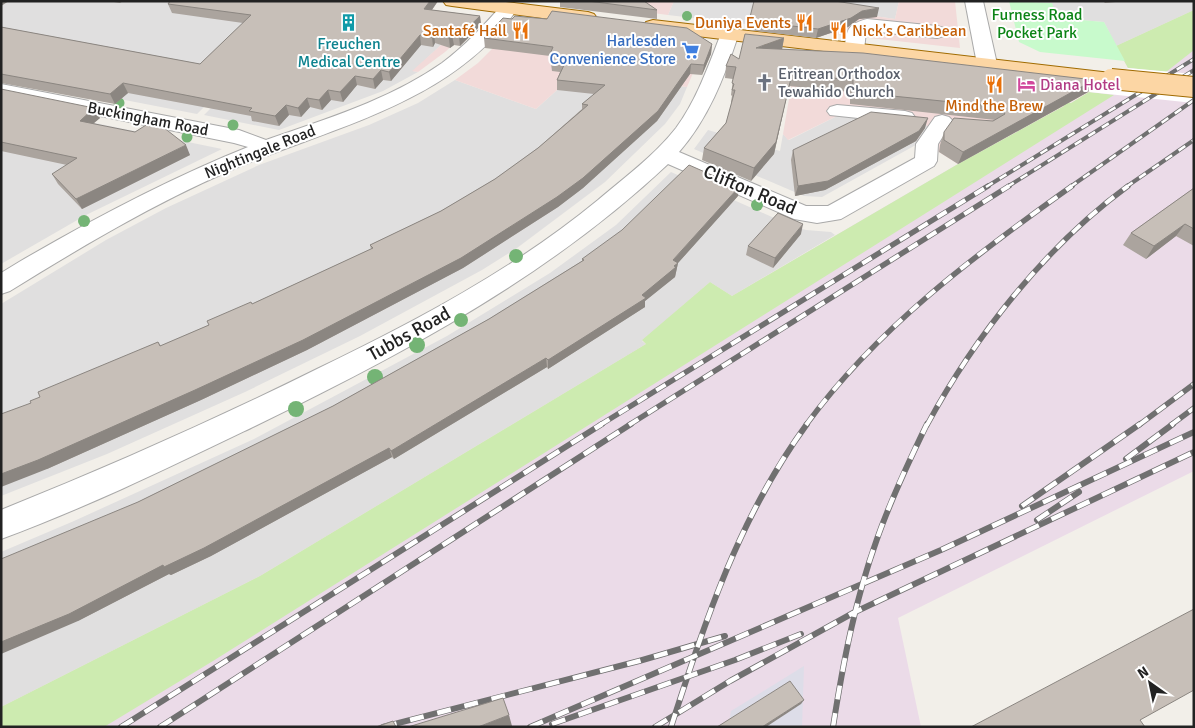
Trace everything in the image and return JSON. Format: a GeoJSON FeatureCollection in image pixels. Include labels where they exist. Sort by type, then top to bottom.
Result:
{"type":"FeatureCollection","features":[{"type":"Feature","properties":{"kind":"main road"},"geometry":{"type":"LineString","coordinates":[[452,1],[607,20]]}},
{"type":"Feature","properties":{"kind":"main road"},"geometry":{"type":"LineString","coordinates":[[634,24],[1194,87]]}},
{"type":"Feature","properties":{"kind":"street"},"geometry":{"type":"LineString","coordinates":[[974,1],[987,64]]}},
{"type":"Feature","properties":{"kind":"street","name":"Nightingale Road"},"geometry":{"type":"LineString","coordinates":[[1,285],[155,196],[261,149],[379,107],[407,94],[475,47],[509,8]]}},
{"type":"Feature","properties":{"kind":"street"},"geometry":{"type":"LineString","coordinates":[[854,50],[856,29],[867,25],[937,32]]}},
{"type":"Feature","properties":{"kind":"street","name":"Tubbs Road"},"geometry":{"type":"LineString","coordinates":[[1,525],[158,460],[260,412],[425,326],[536,260],[592,218],[664,154],[696,115],[729,36]]}},
{"type":"Feature","properties":{"kind":"street","name":"Buckingham Road"},"geometry":{"type":"LineString","coordinates":[[1,90],[239,137],[257,143],[261,149]]}},
{"type":"Feature","properties":{"kind":"street","name":"Clifton Road"},"geometry":{"type":"LineString","coordinates":[[664,154],[802,213],[817,215],[834,213],[926,161],[927,144],[951,122],[837,111]]}},
{"type":"Feature","properties":{"kind":"shaded area"},"geometry":{"type":"Polygon","coordinates":[[[1,1],[346,1],[441,45],[413,71],[418,72],[383,91],[279,130],[204,115],[217,102],[204,107],[197,114],[1,76],[1,1]]]}},
{"type":"Feature","properties":{"kind":"shaded area"},"geometry":{"type":"Polygon","coordinates":[[[591,1],[674,1],[668,15],[616,8],[591,1]]]}},
{"type":"Feature","properties":{"kind":"shaded area"},"geometry":{"type":"Polygon","coordinates":[[[674,1],[899,1],[895,19],[868,15],[779,28],[668,15],[674,1]]]}},
{"type":"Feature","properties":{"kind":"shaded area"},"geometry":{"type":"Polygon","coordinates":[[[899,1],[955,1],[960,48],[779,28],[868,15],[895,19],[899,1]]]}},
{"type":"Feature","properties":{"kind":"shaded area"},"geometry":{"type":"Polygon","coordinates":[[[1035,1],[1194,1],[1194,10],[1116,46],[1104,22],[1057,18],[1035,1]]]}},
{"type":"Feature","properties":{"kind":"shaded area"},"geometry":{"type":"Polygon","coordinates":[[[1194,10],[1194,471],[898,618],[921,727],[1,727],[1,707],[260,576],[646,344],[642,340],[710,282],[732,296],[958,164],[1064,106],[1064,102],[1071,103],[1128,68],[1116,46],[1194,10]]]}},
{"type":"Feature","properties":{"kind":"shaded area"},"geometry":{"type":"Polygon","coordinates":[[[476,24],[445,52],[418,72],[412,71],[441,45],[476,24]]]}},
{"type":"Feature","properties":{"kind":"shaded area"},"geometry":{"type":"Polygon","coordinates":[[[516,25],[703,50],[687,87],[618,78],[557,90],[536,109],[455,80],[478,63],[516,25]]]}},
{"type":"Feature","properties":{"kind":"shaded area"},"geometry":{"type":"Polygon","coordinates":[[[796,58],[1089,92],[958,164],[918,139],[930,128],[921,121],[839,115],[788,140],[783,134],[796,58]]]}},
{"type":"Feature","properties":{"kind":"shaded area"},"geometry":{"type":"Polygon","coordinates":[[[618,78],[687,87],[680,104],[665,124],[605,182],[517,248],[482,270],[360,336],[245,392],[107,454],[1,496],[1,304],[106,240],[166,208],[259,165],[369,125],[418,103],[455,80],[536,109],[557,90],[618,78]]]}},
{"type":"Feature","properties":{"kind":"shaded area"},"geometry":{"type":"Polygon","coordinates":[[[1,104],[222,149],[86,215],[1,264],[1,104]]]}},
{"type":"Feature","properties":{"kind":"shaded area"},"geometry":{"type":"Polygon","coordinates":[[[839,115],[921,121],[930,128],[923,141],[822,197],[804,196],[694,149],[708,130],[780,151],[783,134],[789,140],[839,115]]]}},
{"type":"Feature","properties":{"kind":"shaded area"},"geometry":{"type":"Polygon","coordinates":[[[671,172],[792,226],[806,230],[831,232],[835,235],[732,296],[710,282],[642,341],[646,344],[260,576],[1,707],[1,552],[254,439],[447,336],[550,273],[616,225],[671,172]]]}},
{"type":"Feature","properties":{"kind":"shaded area"},"geometry":{"type":"Polygon","coordinates":[[[804,666],[802,727],[728,727],[731,711],[804,666]]]}},
{"type":"Feature","properties":{"kind":"green space","name":"Furness Road Pocket Park"},"geometry":{"type":"Polygon","coordinates":[[[1009,1],[1052,3],[1058,18],[1104,22],[1125,61],[1040,52],[1019,42],[1009,1]]]}},
{"type":"Feature","properties":{"kind":"green space"},"geometry":{"type":"Polygon","coordinates":[[[1194,10],[1194,50],[1166,72],[1128,68],[1116,46],[1194,10]]]}},
{"type":"Feature","properties":{"kind":"green space"},"geometry":{"type":"Polygon","coordinates":[[[1089,92],[1114,95],[213,661],[104,727],[1,727],[1,707],[260,576],[646,344],[642,340],[710,282],[732,296],[958,164],[1064,106],[1064,102],[1071,103],[1089,92]]]}},
{"type":"Feature","properties":{"kind":"pier"},"geometry":{"type":"Polygon","coordinates":[[[1128,68],[1194,74],[1194,103],[1089,92],[1128,68]]]}},
{"type":"Feature","properties":{"kind":"building"},"geometry":{"type":"Polygon","coordinates":[[[170,1],[430,1],[424,9],[480,16],[459,36],[452,35],[449,38],[434,33],[432,37],[420,35],[389,72],[381,70],[373,79],[355,76],[340,92],[328,90],[319,100],[307,98],[298,108],[286,105],[275,116],[249,111],[252,108],[123,83],[110,94],[1,74],[1,27],[200,64],[251,15],[168,4],[170,1]]]}},
{"type":"Feature","properties":{"kind":"building"},"geometry":{"type":"Polygon","coordinates":[[[588,1],[644,1],[657,10],[588,1]]]}},
{"type":"Feature","properties":{"kind":"building"},"geometry":{"type":"Polygon","coordinates":[[[754,1],[835,1],[879,8],[862,11],[851,18],[818,29],[749,21],[754,1]]]}},
{"type":"Feature","properties":{"kind":"building"},"geometry":{"type":"Polygon","coordinates":[[[552,11],[687,28],[712,44],[704,65],[691,64],[658,111],[583,178],[557,197],[461,258],[303,340],[38,460],[1,474],[1,414],[31,403],[30,401],[40,397],[38,392],[158,342],[160,346],[209,325],[207,321],[251,302],[252,304],[373,248],[370,245],[441,211],[495,179],[538,148],[588,105],[582,104],[605,85],[557,80],[565,63],[551,61],[555,55],[550,54],[553,47],[484,38],[503,18],[512,19],[515,16],[547,19],[552,11]]]}},
{"type":"Feature","properties":{"kind":"building"},"geometry":{"type":"Polygon","coordinates":[[[745,34],[784,38],[756,48],[863,53],[1094,80],[963,152],[944,140],[944,132],[954,118],[993,121],[1005,114],[1001,107],[853,92],[853,80],[792,74],[776,142],[754,168],[704,148],[726,123],[735,90],[732,90],[734,84],[732,83],[736,67],[726,66],[731,54],[739,59],[745,34]]]}},
{"type":"Feature","properties":{"kind":"building"},"geometry":{"type":"Polygon","coordinates":[[[1,89],[94,108],[80,121],[135,132],[154,120],[186,145],[76,199],[52,174],[77,158],[1,142],[1,89]]]}},
{"type":"Feature","properties":{"kind":"building"},"geometry":{"type":"Polygon","coordinates":[[[871,112],[928,118],[919,131],[828,181],[798,186],[793,150],[871,112]]]}},
{"type":"Feature","properties":{"kind":"building"},"geometry":{"type":"Polygon","coordinates":[[[689,165],[739,187],[673,260],[678,263],[674,266],[676,267],[642,295],[646,298],[548,360],[546,358],[391,451],[389,448],[204,548],[164,567],[163,565],[69,614],[1,642],[1,559],[138,502],[333,406],[489,319],[584,260],[582,259],[622,230],[689,165]]]}},
{"type":"Feature","properties":{"kind":"building"},"geometry":{"type":"Polygon","coordinates":[[[1194,188],[1194,229],[1185,224],[1154,246],[1131,233],[1194,188]]]}},
{"type":"Feature","properties":{"kind":"building"},"geometry":{"type":"Polygon","coordinates":[[[778,213],[803,224],[775,258],[748,246],[778,213]]]}},
{"type":"Feature","properties":{"kind":"building"},"geometry":{"type":"Polygon","coordinates":[[[1194,609],[1194,690],[1140,720],[1145,727],[971,727],[1194,609]]]}},
{"type":"Feature","properties":{"kind":"building"},"geometry":{"type":"Polygon","coordinates":[[[790,681],[804,700],[762,727],[717,727],[790,681]]]}},
{"type":"Feature","properties":{"kind":"building"},"geometry":{"type":"Polygon","coordinates":[[[503,698],[509,715],[478,727],[408,727],[503,698]]]}},
{"type":"Feature","properties":{"kind":"building"},"geometry":{"type":"Polygon","coordinates":[[[393,721],[396,727],[376,727],[393,721]]]}},
{"type":"Feature","properties":{"kind":"railway"},"geometry":{"type":"LineString","coordinates":[[986,187],[1194,59]]}},
{"type":"Feature","properties":{"kind":"railway"},"geometry":{"type":"LineString","coordinates":[[1007,187],[1194,70]]}},
{"type":"Feature","properties":{"kind":"railway"},"geometry":{"type":"LineString","coordinates":[[1070,187],[1194,100]]}},
{"type":"Feature","properties":{"kind":"railway"},"geometry":{"type":"LineString","coordinates":[[1126,187],[1194,140]]}},
{"type":"Feature","properties":{"kind":"railway"},"geometry":{"type":"LineString","coordinates":[[600,425],[988,186]]}},
{"type":"Feature","properties":{"kind":"railway"},"geometry":{"type":"LineString","coordinates":[[629,425],[1009,186]]}},
{"type":"Feature","properties":{"kind":"railway"},"geometry":{"type":"LineString","coordinates":[[806,425],[864,356],[929,295],[964,266],[1072,186]]}},
{"type":"Feature","properties":{"kind":"railway"},"geometry":{"type":"LineString","coordinates":[[927,425],[967,359],[1015,295],[1069,236],[1128,186]]}},
{"type":"Feature","properties":{"kind":"railway"},"geometry":{"type":"LineString","coordinates":[[1139,425],[1194,384]]}},
{"type":"Feature","properties":{"kind":"railway"},"geometry":{"type":"LineString","coordinates":[[1171,425],[1194,408]]}},
{"type":"Feature","properties":{"kind":"railway"},"geometry":{"type":"LineString","coordinates":[[121,727],[602,424]]}},
{"type":"Feature","properties":{"kind":"railway"},"geometry":{"type":"LineString","coordinates":[[160,727],[631,424]]}},
{"type":"Feature","properties":{"kind":"railway"},"geometry":{"type":"LineString","coordinates":[[698,644],[743,532],[783,459],[807,424]]}},
{"type":"Feature","properties":{"kind":"railway"},"geometry":{"type":"LineString","coordinates":[[862,584],[882,524],[927,424]]}},
{"type":"Feature","properties":{"kind":"railway"},"geometry":{"type":"LineString","coordinates":[[1022,506],[1140,424]]}},
{"type":"Feature","properties":{"kind":"railway"},"geometry":{"type":"LineString","coordinates":[[1126,459],[1173,424]]}},
{"type":"Feature","properties":{"kind":"railway"},"geometry":{"type":"LineString","coordinates":[[862,584],[941,550],[1194,432]]}},
{"type":"Feature","properties":{"kind":"railway"},"geometry":{"type":"LineString","coordinates":[[856,612],[1194,452]]}},
{"type":"Feature","properties":{"kind":"railway"},"geometry":{"type":"LineString","coordinates":[[1037,520],[1079,492]]}},
{"type":"Feature","properties":{"kind":"railway"},"geometry":{"type":"LineString","coordinates":[[694,656],[862,584]]}},
{"type":"Feature","properties":{"kind":"railway"},"geometry":{"type":"LineString","coordinates":[[856,612],[862,584]]}},
{"type":"Feature","properties":{"kind":"railway"},"geometry":{"type":"LineString","coordinates":[[675,715],[730,681],[856,612]]}},
{"type":"Feature","properties":{"kind":"railway"},"geometry":{"type":"LineString","coordinates":[[833,727],[856,612]]}},
{"type":"Feature","properties":{"kind":"railway"},"geometry":{"type":"LineString","coordinates":[[687,677],[801,634]]}},
{"type":"Feature","properties":{"kind":"railway"},"geometry":{"type":"LineString","coordinates":[[698,644],[725,636]]}},
{"type":"Feature","properties":{"kind":"railway"},"geometry":{"type":"LineString","coordinates":[[383,727],[639,661],[698,644]]}},
{"type":"Feature","properties":{"kind":"railway"},"geometry":{"type":"LineString","coordinates":[[694,656],[698,644]]}},
{"type":"Feature","properties":{"kind":"railway"},"geometry":{"type":"LineString","coordinates":[[530,727],[694,656]]}},
{"type":"Feature","properties":{"kind":"railway"},"geometry":{"type":"LineString","coordinates":[[687,677],[694,656]]}},
{"type":"Feature","properties":{"kind":"railway"},"geometry":{"type":"LineString","coordinates":[[552,724],[687,677]]}},
{"type":"Feature","properties":{"kind":"railway"},"geometry":{"type":"LineString","coordinates":[[675,715],[687,677]]}},
{"type":"Feature","properties":{"kind":"railway"},"geometry":{"type":"LineString","coordinates":[[655,727],[675,715]]}},
{"type":"Feature","properties":{"kind":"railway"},"geometry":{"type":"LineString","coordinates":[[671,727],[675,715]]}},
{"type":"Feature","properties":{"kind":"place","name":"Freuchen Medical Centre"},"geometry":{"type":"Point","coordinates":[349,22]}},
{"type":"Feature","properties":{"kind":"place","name":"Duniya Events"},"geometry":{"type":"Point","coordinates":[805,23]}},
{"type":"Feature","properties":{"kind":"place","name":"Santafé Hall"},"geometry":{"type":"Point","coordinates":[521,31]}},
{"type":"Feature","properties":{"kind":"place","name":"Nick's Caribbean"},"geometry":{"type":"Point","coordinates":[838,31]}},
{"type":"Feature","properties":{"kind":"place","name":"Harlesden Convenience Store"},"geometry":{"type":"Point","coordinates":[690,50]}},
{"type":"Feature","properties":{"kind":"place","name":"Eritrean Orthodox Tewahido Church"},"geometry":{"type":"Point","coordinates":[764,83]}},
{"type":"Feature","properties":{"kind":"place","name":"Mind the Brew"},"geometry":{"type":"Point","coordinates":[994,85]}},
{"type":"Feature","properties":{"kind":"place","name":"Diana Hotel"},"geometry":{"type":"Point","coordinates":[1026,85]}}]}
